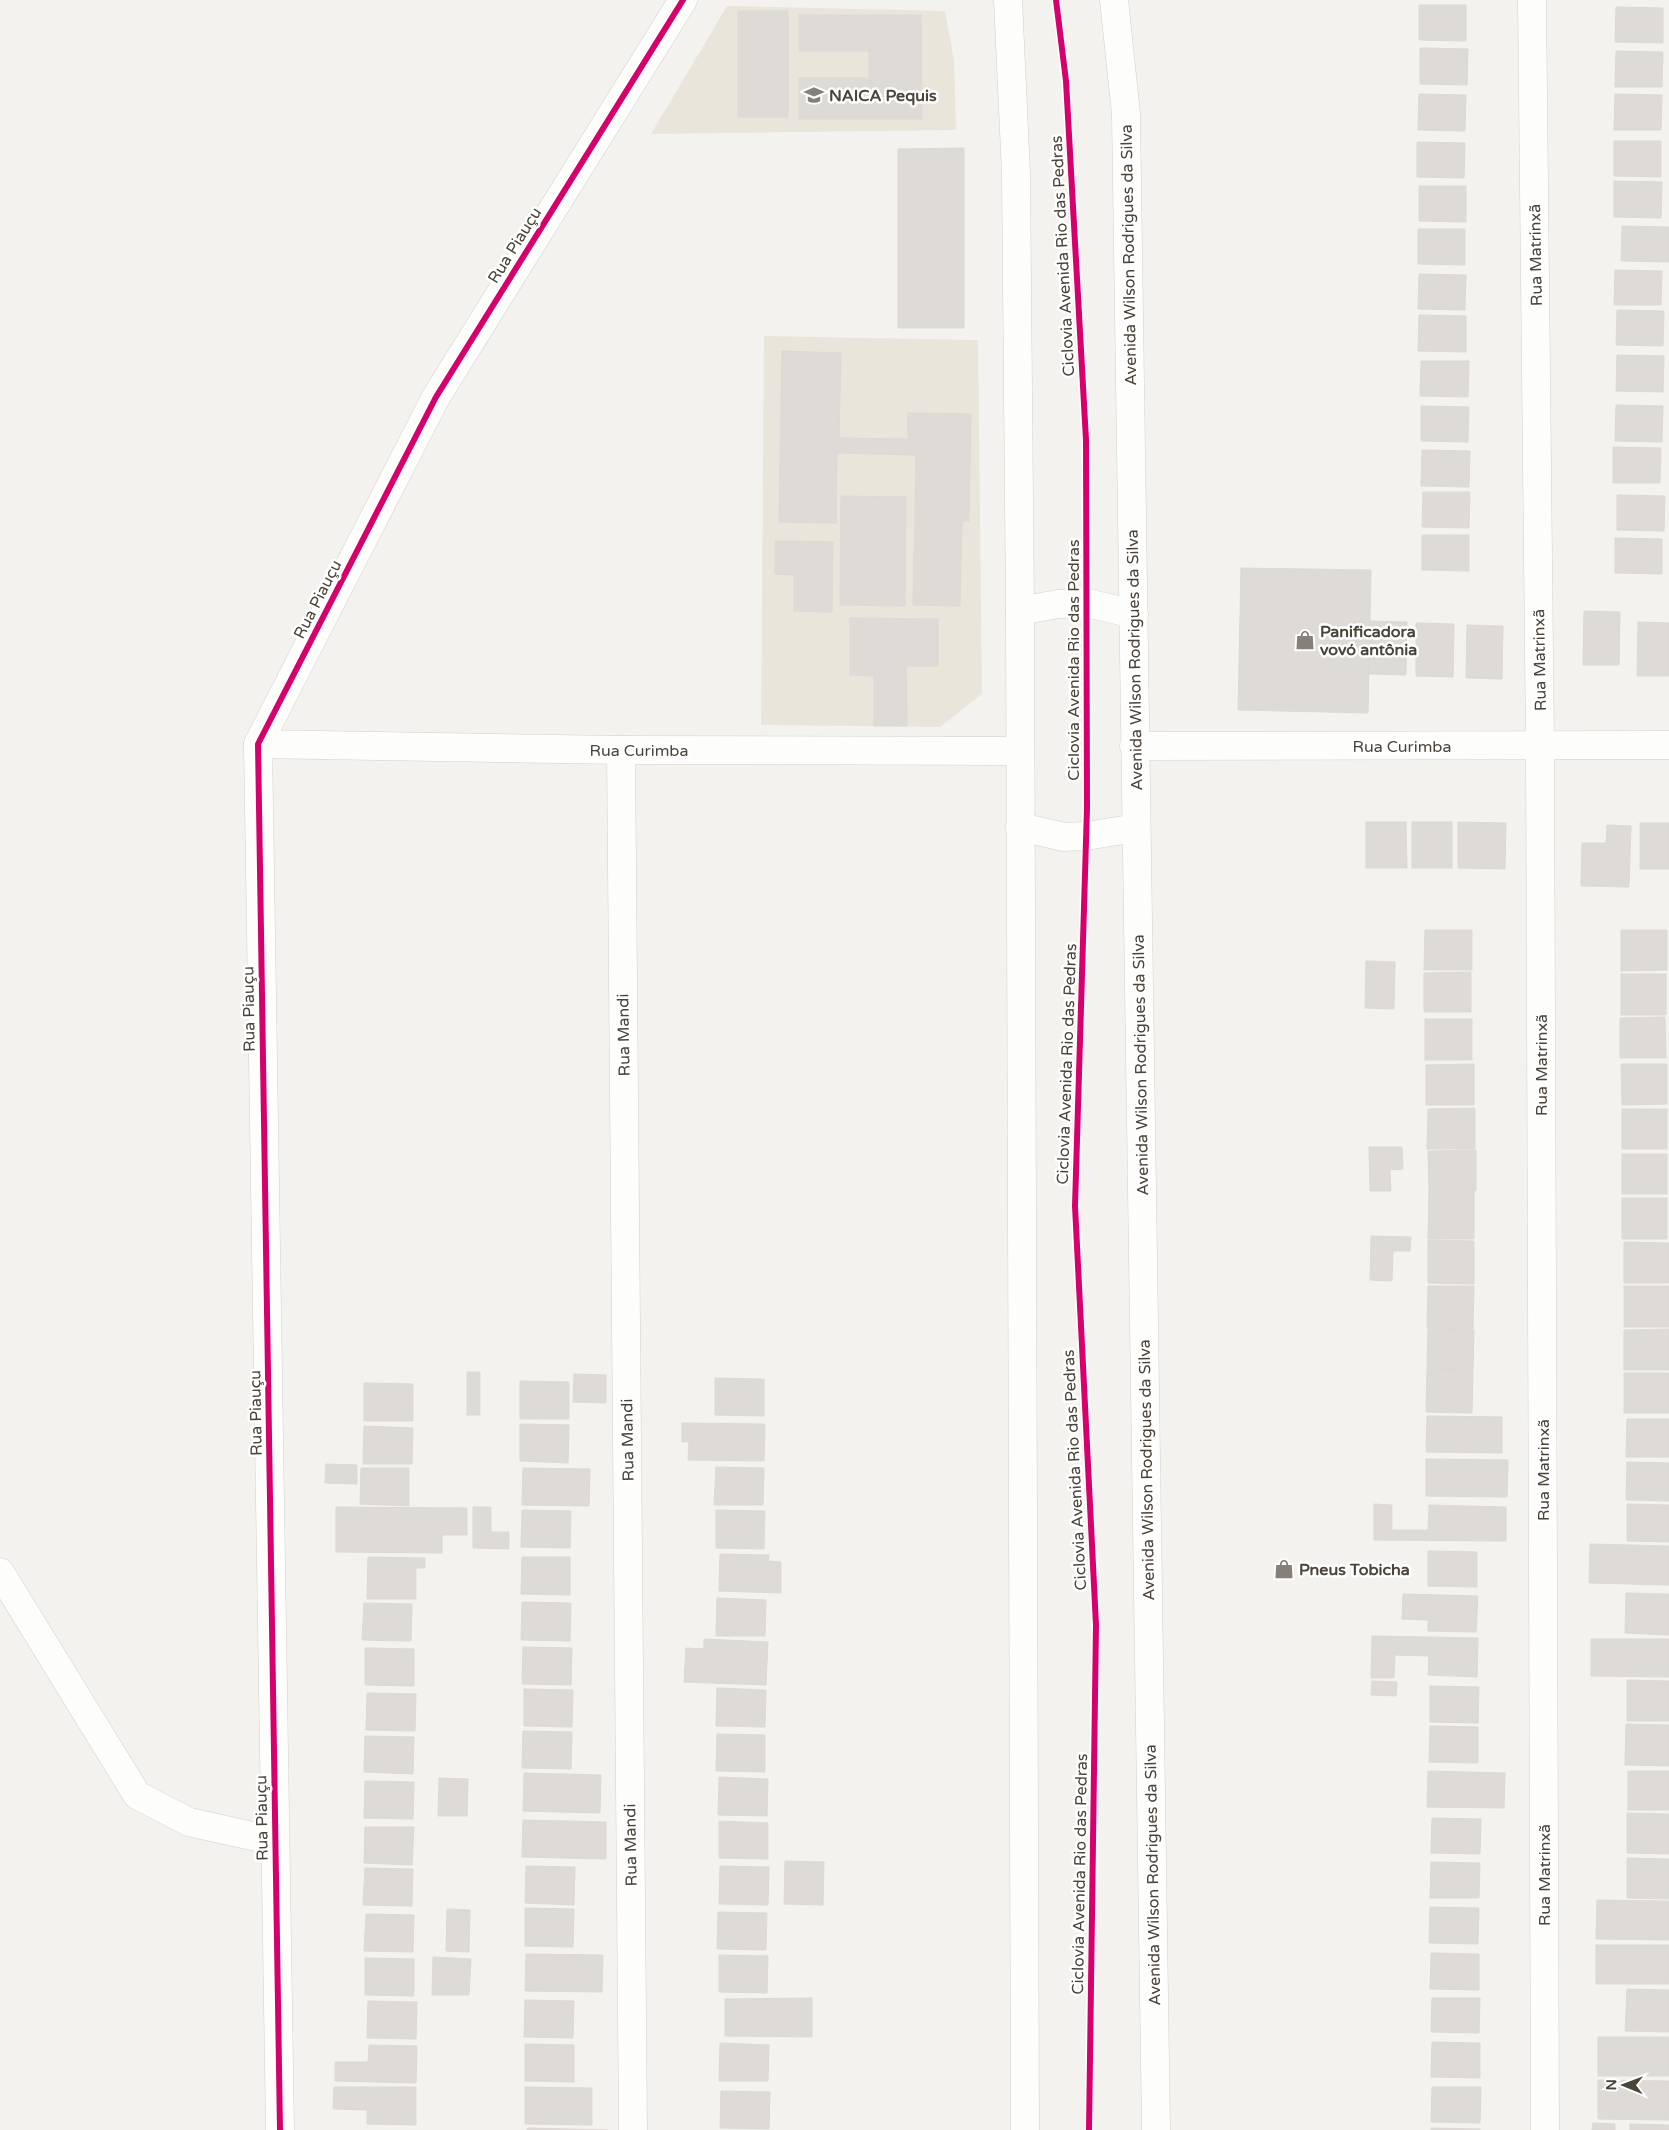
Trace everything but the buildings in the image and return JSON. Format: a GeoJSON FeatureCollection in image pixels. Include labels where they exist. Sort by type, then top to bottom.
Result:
{"type":"FeatureCollection","features":[{"type":"Feature","properties":{"kind":"street","name":"Rua Piauçu"},"geometry":{"type":"LineString","coordinates":[[280,2130],[258,744],[436,397],[682,0]]}},
{"type":"Feature","properties":{"kind":"street"},"geometry":{"type":"LineString","coordinates":[[1008,0],[1016,174],[1020,611],[1025,2130]]}},
{"type":"Feature","properties":{"kind":"street","name":"Avenida Wilson Rodrigues da Silva"},"geometry":{"type":"LineString","coordinates":[[1114,0],[1126,114],[1156,2130]]}},
{"type":"Feature","properties":{"kind":"street","name":"Rua Matrinxã"},"geometry":{"type":"LineString","coordinates":[[1532,0],[1540,745],[1545,2130]]}},
{"type":"Feature","properties":{"kind":"street"},"geometry":{"type":"LineString","coordinates":[[1020,611],[1058,604],[1087,603],[1134,614]]}},
{"type":"Feature","properties":{"kind":"street","name":"Rua Curimba"},"geometry":{"type":"LineString","coordinates":[[258,744],[621,750],[1020,751]]}},
{"type":"Feature","properties":{"kind":"street","name":"Rua Curimba"},"geometry":{"type":"LineString","coordinates":[[1134,746],[1669,745]]}},
{"type":"Feature","properties":{"kind":"street","name":"Rua Mandi"},"geometry":{"type":"LineString","coordinates":[[621,750],[633,2130]]}},
{"type":"Feature","properties":{"kind":"street"},"geometry":{"type":"LineString","coordinates":[[1020,827],[1064,837],[1086,836],[1136,828]]}},
{"type":"Feature","properties":{"kind":"street"},"geometry":{"type":"LineString","coordinates":[[0,1572],[137,1795],[189,1822],[275,1841]]}},
{"type":"Feature","properties":{"kind":"shaded area","name":"NAICA Pequis"},"geometry":{"type":"Polygon","coordinates":[[[727,6],[945,11],[954,60],[956,130],[651,134],[727,6]]]}},
{"type":"Feature","properties":{"kind":"shaded area"},"geometry":{"type":"Polygon","coordinates":[[[764,336],[978,340],[982,694],[940,727],[761,725],[764,336]]]}},
{"type":"Feature","properties":{"kind":"cycle path"},"geometry":{"type":"LineString","coordinates":[[280,2130],[258,744],[436,397],[683,0]]}},
{"type":"Feature","properties":{"kind":"cycle path","name":"Ciclovia Avenida Rio das Pedras"},"geometry":{"type":"LineString","coordinates":[[1056,0],[1066,81],[1086,440],[1087,808],[1075,1206],[1096,1625],[1089,2130]]}},
{"type":"Feature","properties":{"kind":"place","name":"NAICA Pequis"},"geometry":{"type":"Point","coordinates":[814,95]}},
{"type":"Feature","properties":{"kind":"place","name":"Panificadora vovó antônia"},"geometry":{"type":"Point","coordinates":[1305,640]}},
{"type":"Feature","properties":{"kind":"place","name":"Pneus Tobicha"},"geometry":{"type":"Point","coordinates":[1284,1569]}}]}
